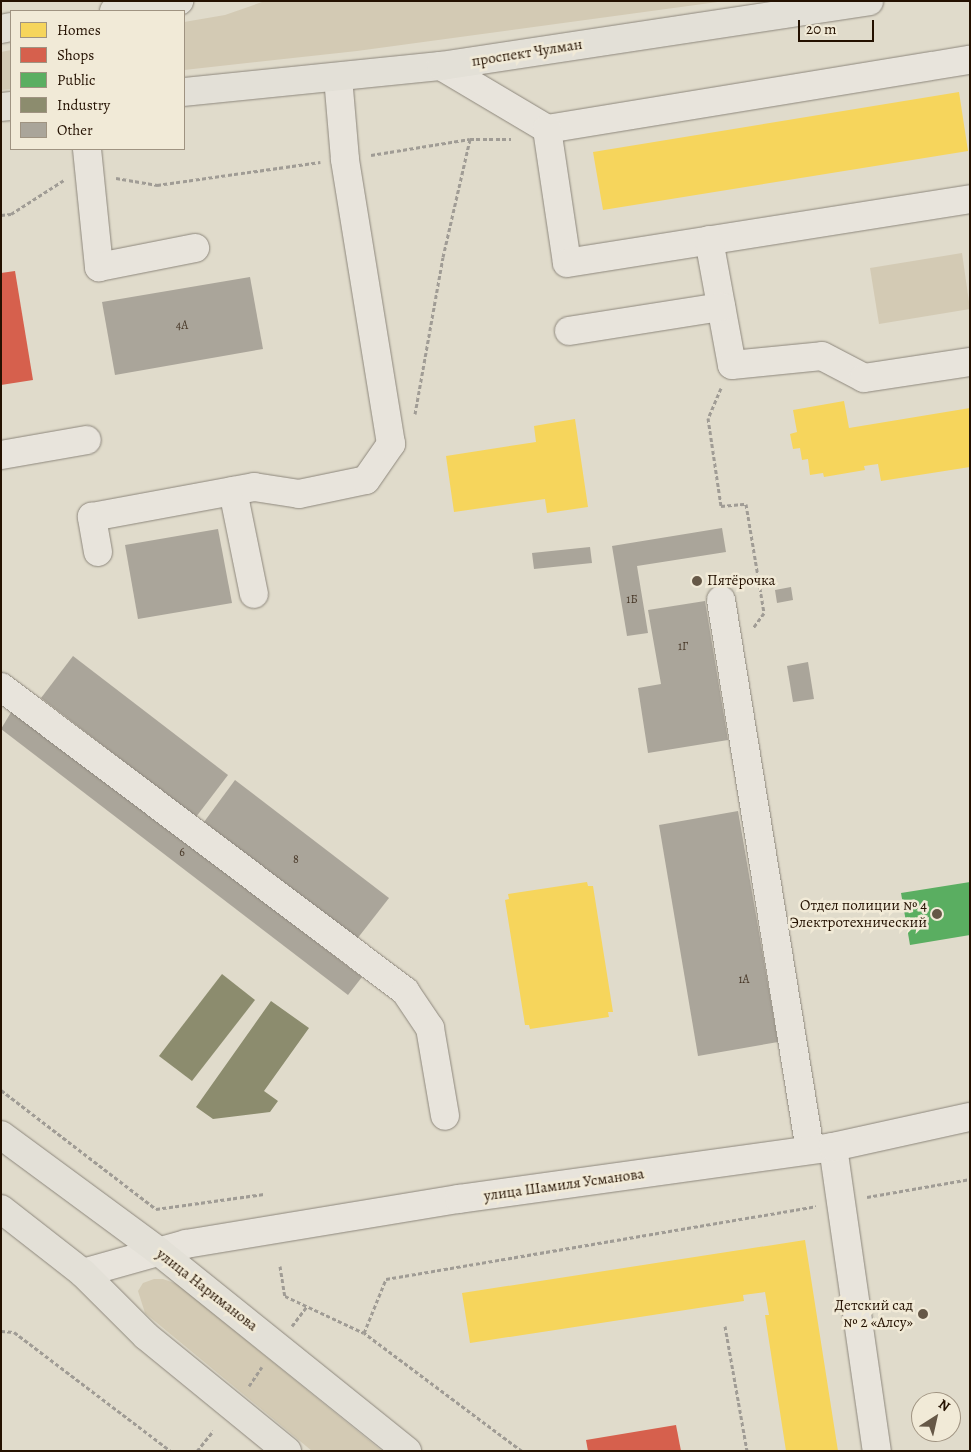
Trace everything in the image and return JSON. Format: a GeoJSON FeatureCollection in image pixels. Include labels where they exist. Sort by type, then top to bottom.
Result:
{"type":"FeatureCollection","features":[{"type":"Feature","properties":{"kind":"main road"},"geometry":{"type":"LineString","coordinates":[[120,10],[179,1]]}},
{"type":"Feature","properties":{"kind":"main road","name":"проспект Чулман"},"geometry":{"type":"LineString","coordinates":[[185,92],[338,78],[441,66],[869,1]]}},
{"type":"Feature","properties":{"kind":"main road","name":"улица Нариманова"},"geometry":{"type":"LineString","coordinates":[[1,1135],[157,1250],[407,1451]]}},
{"type":"Feature","properties":{"kind":"main road"},"geometry":{"type":"LineString","coordinates":[[1,1209],[83,1273],[146,1336],[287,1451]]}},
{"type":"Feature","properties":{"kind":"street"},"geometry":{"type":"LineString","coordinates":[[441,66],[547,129],[970,60]]}},
{"type":"Feature","properties":{"kind":"street"},"geometry":{"type":"LineString","coordinates":[[98,552],[92,517],[254,487],[298,494],[366,480],[392,444],[345,159],[338,78]]}},
{"type":"Feature","properties":{"kind":"street"},"geometry":{"type":"LineString","coordinates":[[547,129],[566,263],[970,199]]}},
{"type":"Feature","properties":{"kind":"street"},"geometry":{"type":"LineString","coordinates":[[88,161],[98,267],[194,248]]}},
{"type":"Feature","properties":{"kind":"street"},"geometry":{"type":"LineString","coordinates":[[709,240],[732,365],[822,356],[864,378],[970,362]]}},
{"type":"Feature","properties":{"kind":"street"},"geometry":{"type":"LineString","coordinates":[[569,331],[721,307]]}},
{"type":"Feature","properties":{"kind":"street"},"geometry":{"type":"LineString","coordinates":[[1,455],[86,440]]}},
{"type":"Feature","properties":{"kind":"street"},"geometry":{"type":"LineString","coordinates":[[233,491],[254,594]]}},
{"type":"Feature","properties":{"kind":"street"},"geometry":{"type":"LineString","coordinates":[[721,600],[821,1148],[842,1201],[877,1451]]}},
{"type":"Feature","properties":{"kind":"street"},"geometry":{"type":"LineString","coordinates":[[1,687],[405,991],[430,1028],[445,1116]]}},
{"type":"Feature","properties":{"kind":"street","name":"улица Шамиля Усманова"},"geometry":{"type":"LineString","coordinates":[[83,1273],[157,1250],[459,1199],[821,1148],[970,1118]]}},
{"type":"Feature","properties":{"kind":"path"},"geometry":{"type":"LineString","coordinates":[[392,444],[414,416],[443,257],[470,139]]}},
{"type":"Feature","properties":{"kind":"path"},"geometry":{"type":"LineString","coordinates":[[1,215],[11,214],[88,161]]}},
{"type":"Feature","properties":{"kind":"path"},"geometry":{"type":"LineString","coordinates":[[732,365],[708,418],[721,506],[746,504],[756,567]]}},
{"type":"Feature","properties":{"kind":"path"},"geometry":{"type":"LineString","coordinates":[[1,1090],[156,1209],[264,1194]]}},
{"type":"Feature","properties":{"kind":"path"},"geometry":{"type":"LineString","coordinates":[[364,1333],[386,1280],[970,1179]]}},
{"type":"Feature","properties":{"kind":"path"},"geometry":{"type":"LineString","coordinates":[[280,1266],[285,1296],[364,1333],[522,1451]]}},
{"type":"Feature","properties":{"kind":"path"},"geometry":{"type":"LineString","coordinates":[[290,1328],[306,1306]]}},
{"type":"Feature","properties":{"kind":"path"},"geometry":{"type":"LineString","coordinates":[[725,1326],[747,1451]]}},
{"type":"Feature","properties":{"kind":"path"},"geometry":{"type":"LineString","coordinates":[[1,1332],[14,1332],[171,1451]]}},
{"type":"Feature","properties":{"kind":"path"},"geometry":{"type":"LineString","coordinates":[[243,1394],[263,1365]]}},
{"type":"Feature","properties":{"kind":"path"},"geometry":{"type":"LineString","coordinates":[[197,1451],[213,1431]]}},
{"type":"Feature","properties":{"kind":"shaded area"},"geometry":{"type":"Polygon","coordinates":[[[265,1],[725,1],[357,51],[185,70],[185,22],[225,15],[265,1]]]}},
{"type":"Feature","properties":{"kind":"shaded area"},"geometry":{"type":"Polygon","coordinates":[[[10,50],[10,89],[1,90],[1,52],[10,50]]]}},
{"type":"Feature","properties":{"kind":"shaded area"},"geometry":{"type":"Polygon","coordinates":[[[962,253],[970,309],[879,324],[870,268],[962,253]]]}},
{"type":"Feature","properties":{"kind":"shaded area"},"geometry":{"type":"Polygon","coordinates":[[[154,1279],[163,1279],[177,1284],[382,1451],[312,1451],[145,1313],[138,1291],[143,1283],[154,1279]]]}},
{"type":"Feature","properties":{"kind":"building: Homes"},"geometry":{"type":"Polygon","coordinates":[[[959,92],[968,151],[603,210],[593,152],[959,92]]]}},
{"type":"Feature","properties":{"kind":"building: Homes"},"geometry":{"type":"Polygon","coordinates":[[[844,401],[849,428],[970,408],[970,467],[881,481],[878,464],[864,466],[865,470],[824,477],[823,473],[810,475],[808,459],[802,460],[800,448],[793,449],[790,434],[797,432],[793,410],[844,401]]]}},
{"type":"Feature","properties":{"kind":"building: Homes"},"geometry":{"type":"Polygon","coordinates":[[[575,419],[588,507],[547,513],[545,499],[454,512],[446,456],[536,442],[534,426],[575,419]]]}},
{"type":"Feature","properties":{"kind":"building: Homes"},"geometry":{"type":"Polygon","coordinates":[[[587,882],[588,886],[593,886],[613,1012],[608,1012],[609,1017],[530,1029],[529,1025],[525,1025],[505,900],[509,899],[508,894],[587,882]]]}},
{"type":"Feature","properties":{"kind":"building: Homes"},"geometry":{"type":"Polygon","coordinates":[[[805,1240],[838,1451],[786,1451],[765,1315],[769,1315],[765,1292],[743,1295],[744,1301],[470,1343],[462,1293],[805,1240]]]}},
{"type":"Feature","properties":{"kind":"building: Shops"},"geometry":{"type":"Polygon","coordinates":[[[15,271],[33,380],[1,385],[1,273],[15,271]]]}},
{"type":"Feature","properties":{"kind":"building: Shops"},"geometry":{"type":"Polygon","coordinates":[[[676,1425],[681,1451],[588,1451],[586,1440],[676,1425]]]}},
{"type":"Feature","properties":{"kind":"building: Public","name":"Отдел полиции № 4 Электротехнический"},"geometry":{"type":"Polygon","coordinates":[[[970,882],[970,935],[910,945],[901,893],[970,882]]]}},
{"type":"Feature","properties":{"kind":"building: Industry"},"geometry":{"type":"Polygon","coordinates":[[[222,974],[255,1000],[192,1081],[159,1056],[222,974]]]}},
{"type":"Feature","properties":{"kind":"building: Industry"},"geometry":{"type":"Polygon","coordinates":[[[271,1001],[309,1028],[264,1091],[278,1101],[270,1112],[213,1119],[196,1107],[271,1001]]]}},
{"type":"Feature","properties":{"kind":"building: Other"},"geometry":{"type":"Polygon","coordinates":[[[250,277],[263,349],[115,375],[102,302],[250,277]]]}},
{"type":"Feature","properties":{"kind":"building: Other"},"geometry":{"type":"Polygon","coordinates":[[[722,528],[726,552],[637,566],[648,633],[627,636],[612,546],[722,528]]]}},
{"type":"Feature","properties":{"kind":"building: Other"},"geometry":{"type":"Polygon","coordinates":[[[218,529],[232,603],[138,619],[125,545],[218,529]]]}},
{"type":"Feature","properties":{"kind":"building: Other"},"geometry":{"type":"Polygon","coordinates":[[[590,547],[592,563],[534,569],[532,553],[590,547]]]}},
{"type":"Feature","properties":{"kind":"building: Other"},"geometry":{"type":"Polygon","coordinates":[[[791,587],[793,600],[777,603],[775,590],[791,587]]]}},
{"type":"Feature","properties":{"kind":"building: Other"},"geometry":{"type":"Polygon","coordinates":[[[705,601],[728,740],[648,753],[638,688],[661,684],[648,610],[705,601]]]}},
{"type":"Feature","properties":{"kind":"building: Other"},"geometry":{"type":"Polygon","coordinates":[[[73,656],[228,775],[196,817],[41,698],[73,656]]]}},
{"type":"Feature","properties":{"kind":"building: Other"},"geometry":{"type":"Polygon","coordinates":[[[808,662],[814,699],[793,702],[787,666],[808,662]]]}},
{"type":"Feature","properties":{"kind":"building: Other"},"geometry":{"type":"Polygon","coordinates":[[[13,709],[362,977],[348,995],[1,729],[13,709]]]}},
{"type":"Feature","properties":{"kind":"building: Other"},"geometry":{"type":"Polygon","coordinates":[[[235,780],[389,898],[357,939],[204,822],[235,780]]]}},
{"type":"Feature","properties":{"kind":"building: Other"},"geometry":{"type":"Polygon","coordinates":[[[738,811],[778,1042],[698,1056],[659,825],[738,811]]]}},
{"type":"Feature","properties":{"kind":"place","name":"Пятёрочка"},"geometry":{"type":"Point","coordinates":[697,581]}},
{"type":"Feature","properties":{"kind":"place","name":"Отдел полиции № 4 Электротехнический"},"geometry":{"type":"Point","coordinates":[937,914]}},
{"type":"Feature","properties":{"kind":"place","name":"Детский сад № 2 «Алсу»"},"geometry":{"type":"Point","coordinates":[923,1314]}}]}
